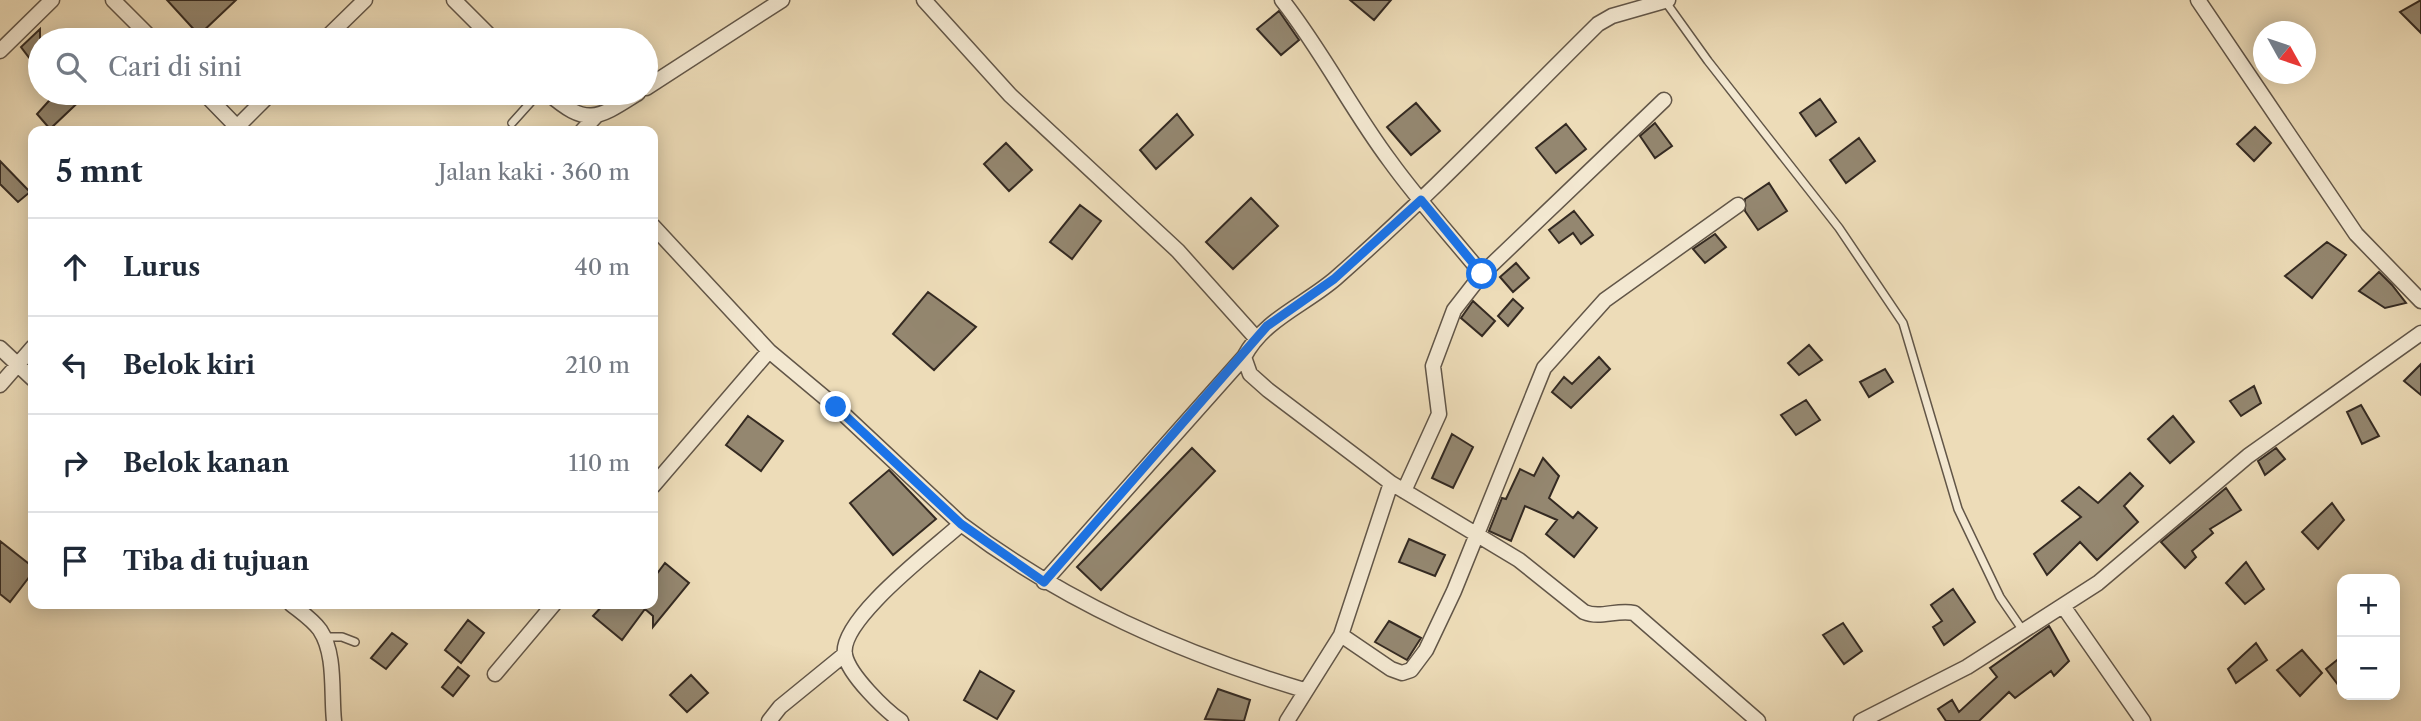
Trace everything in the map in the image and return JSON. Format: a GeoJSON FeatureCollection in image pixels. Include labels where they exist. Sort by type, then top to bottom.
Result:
{"type":"FeatureCollection","features":[{"type":"Feature","properties":{"kind":"street"},"geometry":{"type":"LineString","coordinates":[[0,51],[52,0]]}},
{"type":"Feature","properties":{"kind":"street"},"geometry":{"type":"LineString","coordinates":[[113,0],[141,28]]}},
{"type":"Feature","properties":{"kind":"street"},"geometry":{"type":"LineString","coordinates":[[336,28],[365,0]]}},
{"type":"Feature","properties":{"kind":"street"},"geometry":{"type":"LineString","coordinates":[[454,0],[482,28]]}},
{"type":"Feature","properties":{"kind":"street"},"geometry":{"type":"LineString","coordinates":[[658,80],[782,0]]}},
{"type":"Feature","properties":{"kind":"street"},"geometry":{"type":"LineString","coordinates":[[924,0],[1010,95],[1178,251],[1256,338]]}},
{"type":"Feature","properties":{"kind":"street"},"geometry":{"type":"LineString","coordinates":[[1282,0],[1316,43],[1343,93],[1390,161],[1482,274]]}},
{"type":"Feature","properties":{"kind":"street"},"geometry":{"type":"LineString","coordinates":[[2198,0],[2356,234],[2421,300]]}},
{"type":"Feature","properties":{"kind":"street"},"geometry":{"type":"LineString","coordinates":[[1044,582],[1244,357],[1267,326],[1334,279],[1421,200],[1598,24],[1612,16],[1667,1]]}},
{"type":"Feature","properties":{"kind":"street"},"geometry":{"type":"LineString","coordinates":[[1287,721],[1341,635],[1397,487],[1439,414],[1433,366],[1454,310],[1482,274],[1664,100]]}},
{"type":"Feature","properties":{"kind":"street"},"geometry":{"type":"LineString","coordinates":[[214,105],[232,126]]}},
{"type":"Feature","properties":{"kind":"street"},"geometry":{"type":"LineString","coordinates":[[238,126],[259,105]]}},
{"type":"Feature","properties":{"kind":"street"},"geometry":{"type":"LineString","coordinates":[[562,105],[571,113],[578,126]]}},
{"type":"Feature","properties":{"kind":"street"},"geometry":{"type":"LineString","coordinates":[[586,126],[597,115],[616,105]]}},
{"type":"Feature","properties":{"kind":"street"},"geometry":{"type":"LineString","coordinates":[[571,113],[597,115]]}},
{"type":"Feature","properties":{"kind":"street"},"geometry":{"type":"LineString","coordinates":[[1341,635],[1391,669],[1402,673],[1411,670],[1426,650],[1544,368],[1605,300],[1738,205]]}},
{"type":"Feature","properties":{"kind":"street"},"geometry":{"type":"LineString","coordinates":[[658,231],[769,351],[836,407],[961,524],[1044,582],[1114,619],[1304,690]]}},
{"type":"Feature","properties":{"kind":"street"},"geometry":{"type":"LineString","coordinates":[[1861,721],[1967,667],[2063,606],[2126,562],[2204,490],[2248,456],[2421,333]]}},
{"type":"Feature","properties":{"kind":"street"},"geometry":{"type":"LineString","coordinates":[[0,348],[28,375]]}},
{"type":"Feature","properties":{"kind":"street"},"geometry":{"type":"LineString","coordinates":[[658,480],[769,351]]}},
{"type":"Feature","properties":{"kind":"street"},"geometry":{"type":"LineString","coordinates":[[0,385],[28,353]]}},
{"type":"Feature","properties":{"kind":"street"},"geometry":{"type":"LineString","coordinates":[[1244,357],[1250,374],[1268,390],[1397,487],[1520,560],[1584,612],[1594,616],[1624,611],[1634,613],[1758,721]]}},
{"type":"Feature","properties":{"kind":"street"},"geometry":{"type":"LineString","coordinates":[[901,721],[863,683],[845,654],[846,644],[861,618],[891,583],[961,524]]}},
{"type":"Feature","properties":{"kind":"street"},"geometry":{"type":"LineString","coordinates":[[2063,606],[2143,721]]}},
{"type":"Feature","properties":{"kind":"street"},"geometry":{"type":"LineString","coordinates":[[297,609],[316,625],[324,638],[330,663],[334,721]]}},
{"type":"Feature","properties":{"kind":"street"},"geometry":{"type":"LineString","coordinates":[[495,674],[550,609]]}},
{"type":"Feature","properties":{"kind":"street"},"geometry":{"type":"LineString","coordinates":[[769,721],[780,707],[845,654]]}},
{"type":"Feature","properties":{"kind":"lane"},"geometry":{"type":"LineString","coordinates":[[1667,1],[1708,61],[1839,228],[1903,323],[1958,509],[2000,597],[2024,632]]}},
{"type":"Feature","properties":{"kind":"lane"},"geometry":{"type":"LineString","coordinates":[[512,123],[528,105]]}},
{"type":"Feature","properties":{"kind":"lane"},"geometry":{"type":"LineString","coordinates":[[324,638],[342,637],[355,642]]}},
{"type":"Feature","properties":{"kind":"building"},"geometry":{"type":"Polygon","coordinates":[[[167,0],[236,0],[206,28],[193,28],[167,0]]]}},
{"type":"Feature","properties":{"kind":"building"},"geometry":{"type":"Polygon","coordinates":[[[1350,0],[1391,0],[1374,20],[1350,0]]]}},
{"type":"Feature","properties":{"kind":"building"},"geometry":{"type":"Polygon","coordinates":[[[2421,0],[2421,33],[2400,12],[2421,0]]]}},
{"type":"Feature","properties":{"kind":"building"},"geometry":{"type":"Polygon","coordinates":[[[1279,11],[1299,40],[1281,55],[1257,29],[1279,11]]]}},
{"type":"Feature","properties":{"kind":"building"},"geometry":{"type":"Polygon","coordinates":[[[28,40],[28,56],[21,47],[28,40]]]}},
{"type":"Feature","properties":{"kind":"building"},"geometry":{"type":"Polygon","coordinates":[[[1820,99],[1836,122],[1816,136],[1800,113],[1820,99]]]}},
{"type":"Feature","properties":{"kind":"building"},"geometry":{"type":"Polygon","coordinates":[[[1416,103],[1440,131],[1411,155],[1387,127],[1416,103]]]}},
{"type":"Feature","properties":{"kind":"building"},"geometry":{"type":"Polygon","coordinates":[[[45,105],[75,105],[53,126],[47,126],[37,114],[45,105]]]}},
{"type":"Feature","properties":{"kind":"building"},"geometry":{"type":"Polygon","coordinates":[[[1177,114],[1193,135],[1156,169],[1140,150],[1177,114]]]}},
{"type":"Feature","properties":{"kind":"building"},"geometry":{"type":"Polygon","coordinates":[[[1655,123],[1672,146],[1655,158],[1640,136],[1655,123]]]}},
{"type":"Feature","properties":{"kind":"building"},"geometry":{"type":"Polygon","coordinates":[[[1566,124],[1586,149],[1556,173],[1536,148],[1566,124]]]}},
{"type":"Feature","properties":{"kind":"building"},"geometry":{"type":"Polygon","coordinates":[[[2255,127],[2271,143],[2254,161],[2237,144],[2255,127]]]}},
{"type":"Feature","properties":{"kind":"building"},"geometry":{"type":"Polygon","coordinates":[[[1859,138],[1875,161],[1846,183],[1830,160],[1859,138]]]}},
{"type":"Feature","properties":{"kind":"building"},"geometry":{"type":"Polygon","coordinates":[[[1006,143],[1032,170],[1009,191],[984,164],[1006,143]]]}},
{"type":"Feature","properties":{"kind":"building"},"geometry":{"type":"Polygon","coordinates":[[[0,161],[28,190],[28,194],[18,202],[0,184],[0,161]]]}},
{"type":"Feature","properties":{"kind":"building"},"geometry":{"type":"Polygon","coordinates":[[[1769,183],[1787,211],[1758,230],[1745,211],[1745,199],[1769,183]]]}},
{"type":"Feature","properties":{"kind":"building"},"geometry":{"type":"Polygon","coordinates":[[[1251,198],[1278,226],[1233,269],[1206,242],[1251,198]]]}},
{"type":"Feature","properties":{"kind":"building"},"geometry":{"type":"Polygon","coordinates":[[[1080,205],[1101,221],[1072,259],[1050,242],[1080,205]]]}},
{"type":"Feature","properties":{"kind":"building"},"geometry":{"type":"Polygon","coordinates":[[[1574,211],[1593,235],[1581,244],[1573,233],[1559,243],[1549,230],[1574,211]]]}},
{"type":"Feature","properties":{"kind":"building"},"geometry":{"type":"Polygon","coordinates":[[[1715,234],[1726,247],[1705,263],[1693,249],[1715,234]]]}},
{"type":"Feature","properties":{"kind":"building"},"geometry":{"type":"Polygon","coordinates":[[[2327,242],[2346,255],[2312,298],[2285,276],[2327,242]]]}},
{"type":"Feature","properties":{"kind":"building"},"geometry":{"type":"Polygon","coordinates":[[[1516,263],[1529,278],[1513,292],[1500,277],[1516,263]]]}},
{"type":"Feature","properties":{"kind":"building"},"geometry":{"type":"Polygon","coordinates":[[[2379,272],[2406,303],[2385,308],[2359,291],[2379,272]]]}},
{"type":"Feature","properties":{"kind":"building"},"geometry":{"type":"Polygon","coordinates":[[[928,292],[976,327],[934,370],[893,334],[928,292]]]}},
{"type":"Feature","properties":{"kind":"building"},"geometry":{"type":"Polygon","coordinates":[[[1513,299],[1523,308],[1508,326],[1498,316],[1513,299]]]}},
{"type":"Feature","properties":{"kind":"building"},"geometry":{"type":"Polygon","coordinates":[[[1473,301],[1495,321],[1482,336],[1461,318],[1473,301]]]}},
{"type":"Feature","properties":{"kind":"building"},"geometry":{"type":"Polygon","coordinates":[[[1809,345],[1822,360],[1799,375],[1788,363],[1809,345]]]}},
{"type":"Feature","properties":{"kind":"building"},"geometry":{"type":"Polygon","coordinates":[[[1599,357],[1610,369],[1571,408],[1552,392],[1564,377],[1572,384],[1599,357]]]}},
{"type":"Feature","properties":{"kind":"building"},"geometry":{"type":"Polygon","coordinates":[[[2421,364],[2421,395],[2404,381],[2421,364]]]}},
{"type":"Feature","properties":{"kind":"building"},"geometry":{"type":"Polygon","coordinates":[[[1885,369],[1893,382],[1869,397],[1860,382],[1885,369]]]}},
{"type":"Feature","properties":{"kind":"building"},"geometry":{"type":"Polygon","coordinates":[[[2254,386],[2261,403],[2241,416],[2230,401],[2254,386]]]}},
{"type":"Feature","properties":{"kind":"building"},"geometry":{"type":"Polygon","coordinates":[[[1806,400],[1820,420],[1796,435],[1781,415],[1806,400]]]}},
{"type":"Feature","properties":{"kind":"building"},"geometry":{"type":"Polygon","coordinates":[[[2361,405],[2379,436],[2362,444],[2347,412],[2361,405]]]}},
{"type":"Feature","properties":{"kind":"building"},"geometry":{"type":"Polygon","coordinates":[[[748,416],[783,441],[761,471],[726,445],[748,416]]]}},
{"type":"Feature","properties":{"kind":"building"},"geometry":{"type":"Polygon","coordinates":[[[2173,416],[2194,442],[2170,463],[2148,439],[2173,416]]]}},
{"type":"Feature","properties":{"kind":"building"},"geometry":{"type":"Polygon","coordinates":[[[1452,434],[1473,447],[1453,488],[1432,478],[1452,434]]]}},
{"type":"Feature","properties":{"kind":"building"},"geometry":{"type":"Polygon","coordinates":[[[1192,448],[1215,471],[1101,590],[1077,567],[1192,448]]]}},
{"type":"Feature","properties":{"kind":"building"},"geometry":{"type":"Polygon","coordinates":[[[2276,448],[2285,459],[2265,475],[2258,461],[2276,448]]]}},
{"type":"Feature","properties":{"kind":"building"},"geometry":{"type":"Polygon","coordinates":[[[1543,458],[1559,476],[1549,498],[1573,518],[1578,512],[1597,528],[1574,557],[1546,534],[1557,520],[1525,506],[1511,541],[1489,531],[1502,498],[1506,499],[1520,469],[1534,476],[1543,458]]]}},
{"type":"Feature","properties":{"kind":"building"},"geometry":{"type":"Polygon","coordinates":[[[889,470],[936,519],[893,555],[850,503],[889,470]]]}},
{"type":"Feature","properties":{"kind":"building"},"geometry":{"type":"Polygon","coordinates":[[[2130,473],[2143,486],[2124,506],[2138,522],[2097,560],[2080,542],[2047,575],[2034,554],[2081,517],[2062,501],[2079,487],[2098,503],[2130,473]]]}},
{"type":"Feature","properties":{"kind":"building"},"geometry":{"type":"Polygon","coordinates":[[[2226,488],[2241,510],[2210,529],[2213,533],[2192,551],[2196,557],[2185,568],[2161,542],[2226,488]]]}},
{"type":"Feature","properties":{"kind":"building"},"geometry":{"type":"Polygon","coordinates":[[[2332,503],[2344,520],[2318,549],[2302,532],[2332,503]]]}},
{"type":"Feature","properties":{"kind":"building"},"geometry":{"type":"Polygon","coordinates":[[[1409,539],[1445,555],[1435,576],[1399,562],[1409,539]]]}},
{"type":"Feature","properties":{"kind":"building"},"geometry":{"type":"Polygon","coordinates":[[[0,541],[28,563],[28,579],[10,602],[0,594],[0,541]]]}},
{"type":"Feature","properties":{"kind":"building"},"geometry":{"type":"Polygon","coordinates":[[[2246,562],[2264,589],[2245,604],[2226,583],[2246,562]]]}},
{"type":"Feature","properties":{"kind":"building"},"geometry":{"type":"Polygon","coordinates":[[[665,563],[689,583],[653,627],[653,616],[645,609],[658,609],[658,572],[665,563]]]}},
{"type":"Feature","properties":{"kind":"building"},"geometry":{"type":"Polygon","coordinates":[[[1953,589],[1975,622],[1944,645],[1933,627],[1942,621],[1931,605],[1953,589]]]}},
{"type":"Feature","properties":{"kind":"building"},"geometry":{"type":"Polygon","coordinates":[[[599,609],[645,609],[622,640],[593,616],[599,609]]]}},
{"type":"Feature","properties":{"kind":"building"},"geometry":{"type":"Polygon","coordinates":[[[468,620],[484,633],[461,663],[445,650],[468,620]]]}},
{"type":"Feature","properties":{"kind":"building"},"geometry":{"type":"Polygon","coordinates":[[[1389,621],[1421,638],[1407,660],[1375,642],[1389,621]]]}},
{"type":"Feature","properties":{"kind":"building"},"geometry":{"type":"Polygon","coordinates":[[[1843,623],[1862,651],[1844,664],[1823,635],[1843,623]]]}},
{"type":"Feature","properties":{"kind":"building"},"geometry":{"type":"Polygon","coordinates":[[[2049,626],[2069,661],[2054,676],[2051,671],[2015,698],[2009,692],[1979,721],[1946,721],[1938,709],[1952,700],[1959,712],[1997,677],[1990,668],[2049,626]]]}},
{"type":"Feature","properties":{"kind":"building"},"geometry":{"type":"Polygon","coordinates":[[[392,633],[407,644],[386,669],[371,658],[392,633]]]}},
{"type":"Feature","properties":{"kind":"building"},"geometry":{"type":"Polygon","coordinates":[[[2256,643],[2267,660],[2236,683],[2228,669],[2256,643]]]}},
{"type":"Feature","properties":{"kind":"building"},"geometry":{"type":"Polygon","coordinates":[[[2302,650],[2322,673],[2300,696],[2277,670],[2302,650]]]}},
{"type":"Feature","properties":{"kind":"building"},"geometry":{"type":"Polygon","coordinates":[[[2337,660],[2337,683],[2326,669],[2337,660]]]}},
{"type":"Feature","properties":{"kind":"building"},"geometry":{"type":"Polygon","coordinates":[[[458,667],[469,676],[453,696],[442,687],[458,667]]]}},
{"type":"Feature","properties":{"kind":"building"},"geometry":{"type":"Polygon","coordinates":[[[980,671],[1014,691],[997,719],[964,700],[980,671]]]}},
{"type":"Feature","properties":{"kind":"building"},"geometry":{"type":"Polygon","coordinates":[[[691,675],[708,693],[687,712],[670,695],[691,675]]]}},
{"type":"Feature","properties":{"kind":"building"},"geometry":{"type":"Polygon","coordinates":[[[1218,689],[1250,700],[1244,721],[1205,719],[1218,689]]]}},
{"type":"Feature","properties":{"kind":"route"},"geometry":{"type":"LineString","coordinates":[[836,407],[961,524],[1003,556],[1044,582],[1244,357],[1267,326],[1334,279],[1421,200],[1482,274]]}}]}
